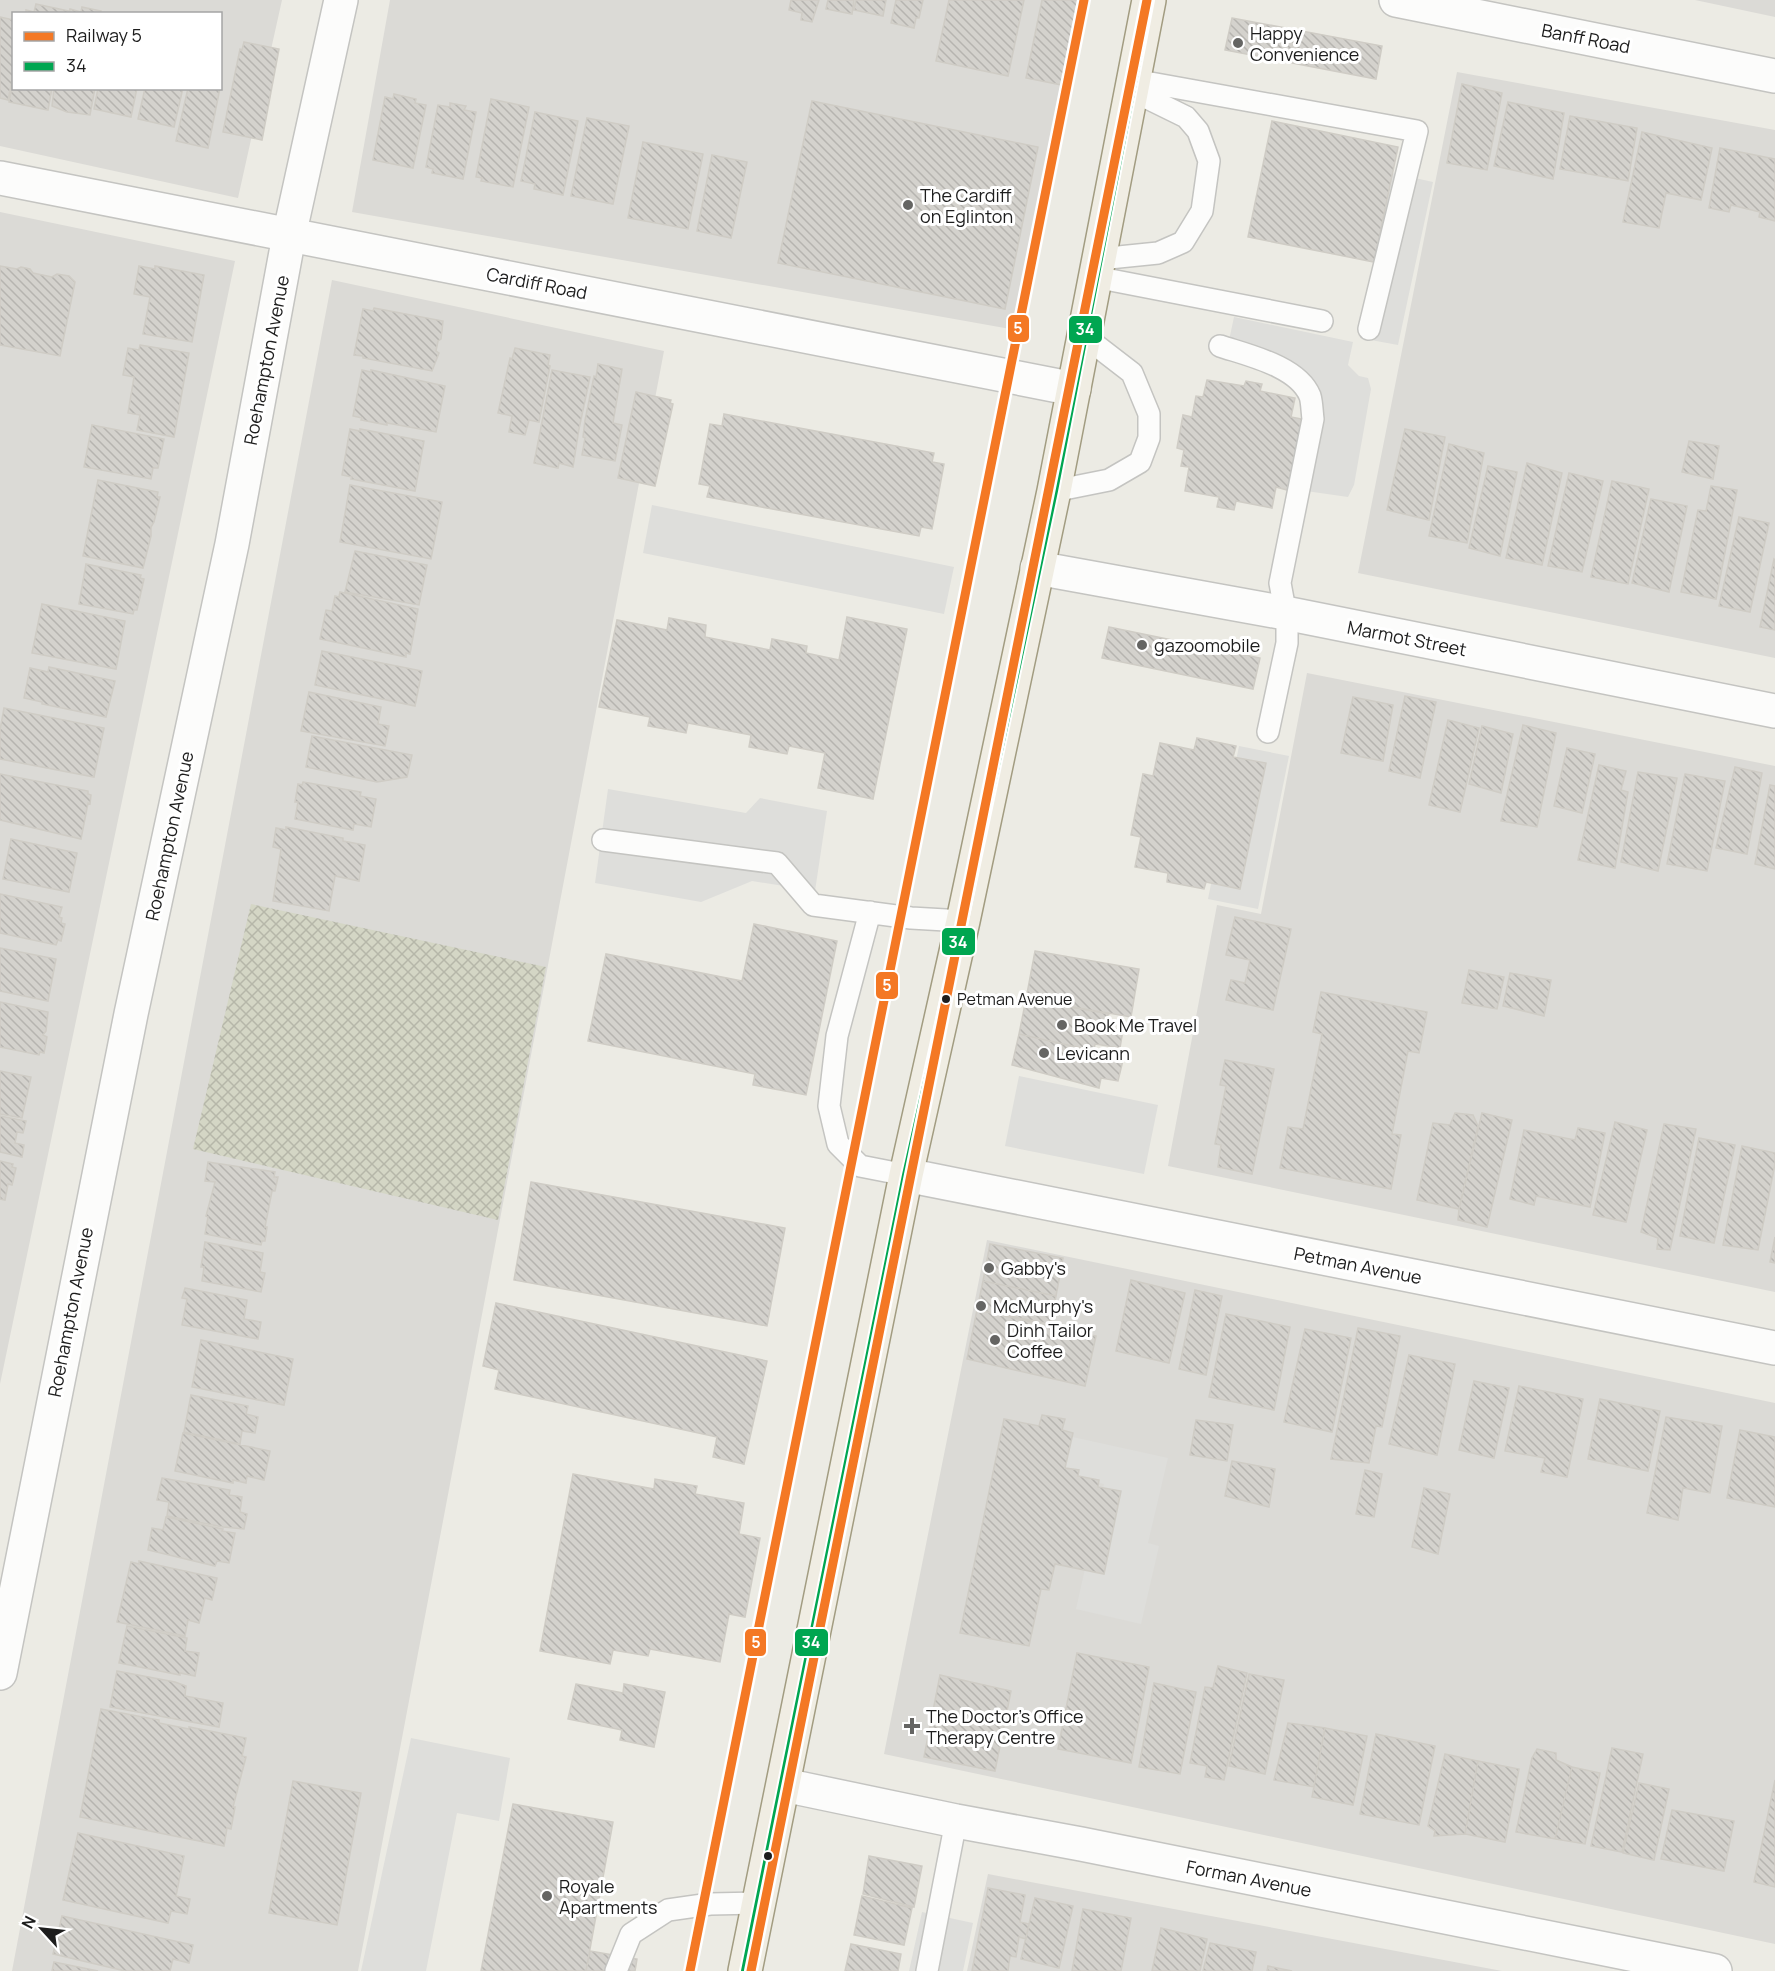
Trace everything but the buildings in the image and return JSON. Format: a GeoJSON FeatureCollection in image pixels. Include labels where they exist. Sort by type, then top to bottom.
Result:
{"type":"FeatureCollection","features":[{"type":"Feature","properties":{"kind":"main road"},"geometry":{"type":"LineString","coordinates":[[745,1971],[906,1175],[963,921],[1054,491],[1149,0]]}},
{"type":"Feature","properties":{"kind":"street","name":"Roehampton Avenue"},"geometry":{"type":"LineString","coordinates":[[0,1673],[130,1014],[232,544],[290,236],[341,0]]}},
{"type":"Feature","properties":{"kind":"street","name":"Banff Road"},"geometry":{"type":"LineString","coordinates":[[1406,1],[1775,76]]}},
{"type":"Feature","properties":{"kind":"street","name":"Cardiff Road"},"geometry":{"type":"LineString","coordinates":[[0,178],[1074,389]]}},
{"type":"Feature","properties":{"kind":"street","name":"Marmot Street"},"geometry":{"type":"LineString","coordinates":[[1037,568],[1285,613],[1775,711]]}},
{"type":"Feature","properties":{"kind":"street","name":"Petman Avenue"},"geometry":{"type":"LineString","coordinates":[[906,1175],[1775,1348]]}},
{"type":"Feature","properties":{"kind":"street","name":"Forman Avenue"},"geometry":{"type":"LineString","coordinates":[[784,1785],[1715,1971]]}},
{"type":"Feature","properties":{"kind":"lane"},"geometry":{"type":"LineString","coordinates":[[1097,268],[1158,253],[1183,242],[1202,211],[1209,161],[1198,131],[1186,117],[1133,85]]}},
{"type":"Feature","properties":{"kind":"lane"},"geometry":{"type":"LineString","coordinates":[[1133,85],[1417,131],[1369,329]]}},
{"type":"Feature","properties":{"kind":"lane"},"geometry":{"type":"LineString","coordinates":[[1097,268],[1322,321]]}},
{"type":"Feature","properties":{"kind":"lane"},"geometry":{"type":"LineString","coordinates":[[1054,491],[1109,480],[1140,462],[1149,438],[1149,414],[1132,373],[1084,336]]}},
{"type":"Feature","properties":{"kind":"lane"},"geometry":{"type":"LineString","coordinates":[[1220,346],[1277,365],[1302,384],[1310,396],[1313,419],[1280,583],[1287,621],[1287,643],[1268,732]]}},
{"type":"Feature","properties":{"kind":"lane"},"geometry":{"type":"LineString","coordinates":[[603,840],[777,863],[813,905],[963,921]]}},
{"type":"Feature","properties":{"kind":"lane"},"geometry":{"type":"LineString","coordinates":[[870,912],[837,1036],[829,1106],[838,1144],[860,1166],[906,1175]]}},
{"type":"Feature","properties":{"kind":"lane"},"geometry":{"type":"LineString","coordinates":[[927,1971],[956,1821]]}},
{"type":"Feature","properties":{"kind":"lane"},"geometry":{"type":"LineString","coordinates":[[616,1971],[631,1934],[668,1910],[710,1904],[759,1903]]}},
{"type":"Feature","properties":{"kind":"shaded area"},"geometry":{"type":"Polygon","coordinates":[[[0,0],[282,0],[238,198],[0,146],[0,0]]]}},
{"type":"Feature","properties":{"kind":"shaded area"},"geometry":{"type":"Polygon","coordinates":[[[390,0],[1076,0],[1016,330],[352,212],[390,0]]]}},
{"type":"Feature","properties":{"kind":"shaded area"},"geometry":{"type":"Polygon","coordinates":[[[1695,0],[1775,0],[1775,17],[1695,0]]]}},
{"type":"Feature","properties":{"kind":"shaded area"},"geometry":{"type":"Polygon","coordinates":[[[1457,72],[1775,130],[1775,658],[1358,573],[1457,72]]]}},
{"type":"Feature","properties":{"kind":"shaded area"},"geometry":{"type":"Polygon","coordinates":[[[1392,173],[1433,182],[1398,345],[1360,338],[1392,173]]]}},
{"type":"Feature","properties":{"kind":"shaded area"},"geometry":{"type":"Polygon","coordinates":[[[0,212],[235,261],[0,1384],[0,212]]]}},
{"type":"Feature","properties":{"kind":"shaded area"},"geometry":{"type":"Polygon","coordinates":[[[332,280],[664,351],[358,1971],[12,1971],[332,280]]]}},
{"type":"Feature","properties":{"kind":"shaded area"},"geometry":{"type":"Polygon","coordinates":[[[1234,317],[1353,342],[1348,365],[1359,376],[1368,378],[1371,389],[1354,485],[1348,497],[1299,490],[1311,431],[1299,379],[1227,350],[1234,317]]]}},
{"type":"Feature","properties":{"kind":"shaded area"},"geometry":{"type":"Polygon","coordinates":[[[652,505],[954,567],[944,614],[643,553],[652,505]]]}},
{"type":"Feature","properties":{"kind":"shaded area"},"geometry":{"type":"Polygon","coordinates":[[[1307,673],[1775,766],[1775,1292],[1168,1166],[1217,905],[1261,914],[1307,673]]]}},
{"type":"Feature","properties":{"kind":"shaded area"},"geometry":{"type":"Polygon","coordinates":[[[1239,746],[1289,756],[1258,909],[1208,899],[1239,746]]]}},
{"type":"Feature","properties":{"kind":"shaded area"},"geometry":{"type":"Polygon","coordinates":[[[608,789],[746,813],[760,798],[827,811],[815,891],[752,881],[701,902],[595,883],[608,789]]]}},
{"type":"Feature","properties":{"kind":"shaded area"},"geometry":{"type":"Polygon","coordinates":[[[251,904],[546,967],[498,1220],[193,1149],[251,904]]]}},
{"type":"Feature","properties":{"kind":"shaded area"},"geometry":{"type":"Polygon","coordinates":[[[1019,1076],[1158,1105],[1144,1174],[1005,1146],[1019,1076]]]}},
{"type":"Feature","properties":{"kind":"shaded area"},"geometry":{"type":"Polygon","coordinates":[[[987,1240],[1775,1403],[1775,1944],[884,1754],[987,1240]]]}},
{"type":"Feature","properties":{"kind":"shaded area"},"geometry":{"type":"Polygon","coordinates":[[[1059,1434],[1168,1458],[1148,1543],[1159,1546],[1141,1624],[1076,1609],[1104,1484],[1050,1472],[1059,1434]]]}},
{"type":"Feature","properties":{"kind":"shaded area"},"geometry":{"type":"Polygon","coordinates":[[[411,1738],[510,1758],[499,1821],[457,1813],[426,1971],[361,1971],[411,1738]]]}},
{"type":"Feature","properties":{"kind":"shaded area"},"geometry":{"type":"Polygon","coordinates":[[[988,1874],[1502,1971],[967,1971],[988,1874]]]}},
{"type":"Feature","properties":{"kind":"shaded area"},"geometry":{"type":"Polygon","coordinates":[[[922,1912],[973,1923],[963,1971],[909,1971],[922,1912]]]}},
{"type":"Feature","properties":{"kind":"rail line","name":"5"},"geometry":{"type":"LineString","coordinates":[[690,1971],[1084,0]]}},
{"type":"Feature","properties":{"kind":"rail line","name":"5"},"geometry":{"type":"LineString","coordinates":[[751,1971],[1147,0]]}},
{"type":"Feature","properties":{"kind":"transit line","name":"34"},"geometry":{"type":"LineString","coordinates":[[745,1971],[906,1175],[963,921],[1054,491],[1149,0]]}},
{"type":"Feature","properties":{"kind":"place","name":"Happy Convenience"},"geometry":{"type":"Point","coordinates":[1238,43]}},
{"type":"Feature","properties":{"kind":"place","name":"The Cardiff on Eglinton"},"geometry":{"type":"Point","coordinates":[908,205]}},
{"type":"Feature","properties":{"kind":"place","name":"gazoomobile"},"geometry":{"type":"Point","coordinates":[1142,645]}},
{"type":"Feature","properties":{"kind":"place","name":"Petman Avenue"},"geometry":{"type":"Point","coordinates":[946,999]}},
{"type":"Feature","properties":{"kind":"place","name":"Book Me Travel"},"geometry":{"type":"Point","coordinates":[1062,1025]}},
{"type":"Feature","properties":{"kind":"place","name":"Levicann"},"geometry":{"type":"Point","coordinates":[1044,1053]}},
{"type":"Feature","properties":{"kind":"place","name":"Gabby's"},"geometry":{"type":"Point","coordinates":[989,1268]}},
{"type":"Feature","properties":{"kind":"place","name":"McMurphy's"},"geometry":{"type":"Point","coordinates":[981,1306]}},
{"type":"Feature","properties":{"kind":"place","name":"Dinh Tailor Coffee"},"geometry":{"type":"Point","coordinates":[995,1340]}},
{"type":"Feature","properties":{"kind":"place","name":"The Doctor's Office Therapy Centre"},"geometry":{"type":"Point","coordinates":[912,1726]}},
{"type":"Feature","properties":{"kind":"place","name":"Royale Apartments"},"geometry":{"type":"Point","coordinates":[547,1896]}}]}
